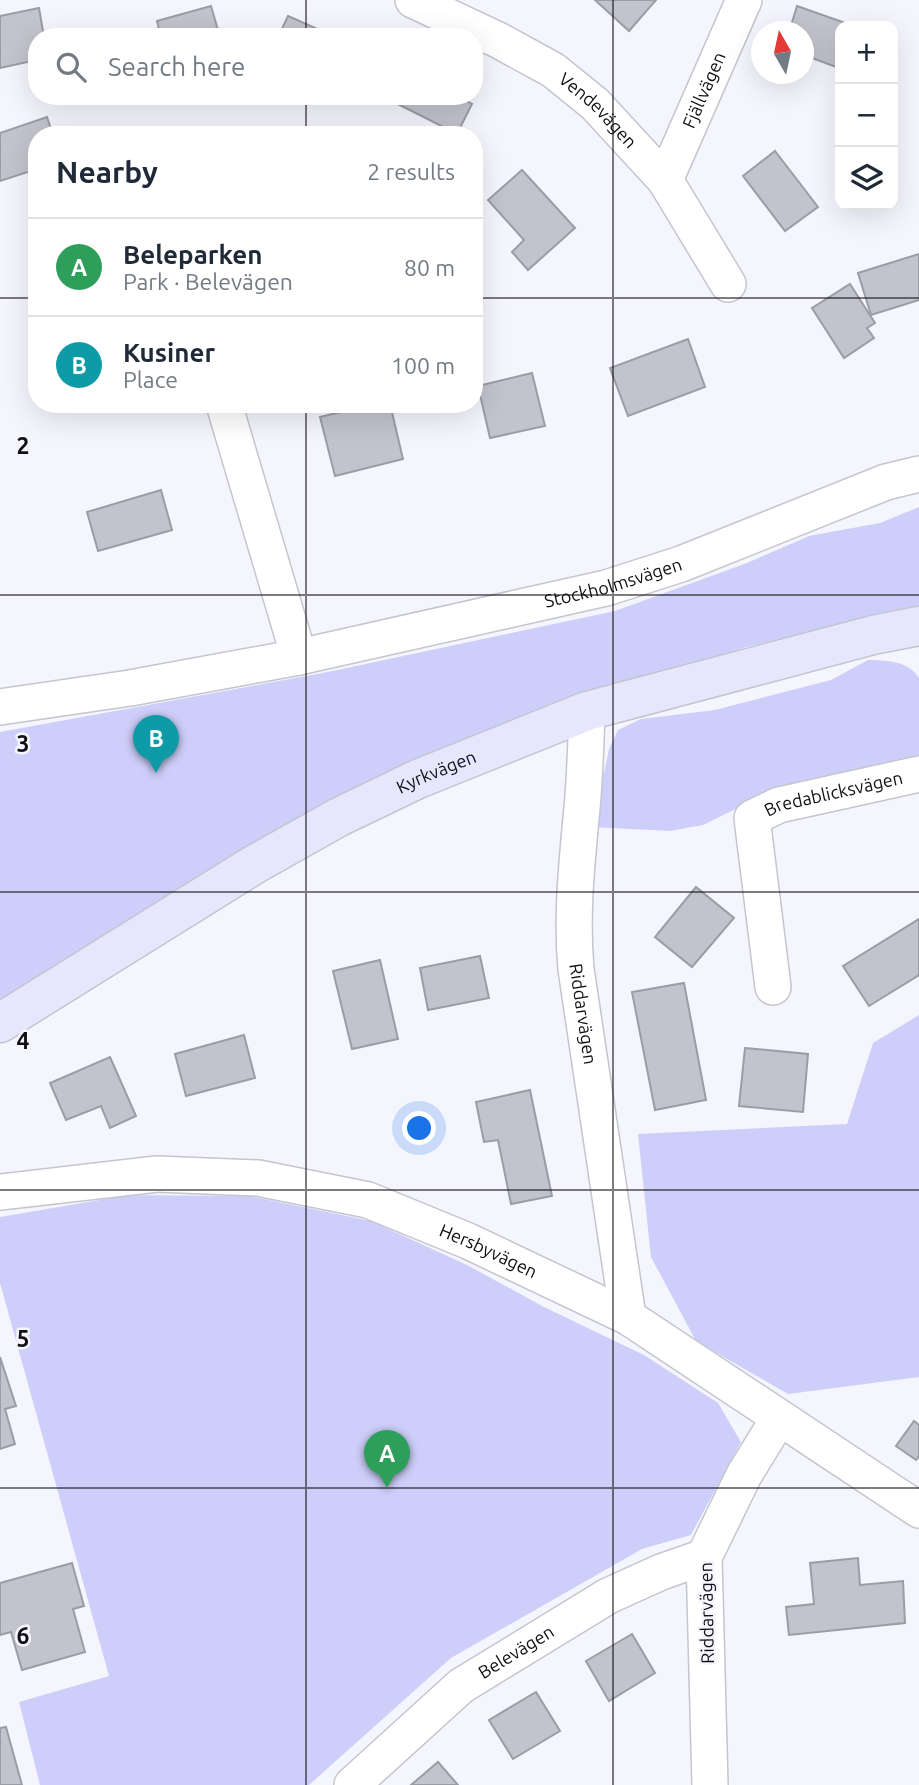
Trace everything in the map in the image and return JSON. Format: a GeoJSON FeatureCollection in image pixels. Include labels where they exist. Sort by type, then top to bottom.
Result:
{"type":"FeatureCollection","features":[{"type":"Feature","properties":{"kind":"street","name":"Vendevägen"},"geometry":{"type":"LineString","coordinates":[[412,0],[472,28]]}},
{"type":"Feature","properties":{"kind":"street","name":"Fjällvägen"},"geometry":{"type":"LineString","coordinates":[[664,180],[744,0]]}},
{"type":"Feature","properties":{"kind":"street","name":"Vendevägen"},"geometry":{"type":"LineString","coordinates":[[483,33],[553,71],[595,104],[664,180],[728,284]]}},
{"type":"Feature","properties":{"kind":"street"},"geometry":{"type":"LineString","coordinates":[[227,413],[299,657]]}},
{"type":"Feature","properties":{"kind":"street","name":"Stockholmsvägen"},"geometry":{"type":"LineString","coordinates":[[0,707],[130,688],[299,657],[606,589],[681,564],[886,482],[919,474]]}},
{"type":"Feature","properties":{"kind":"street","name":"Kyrkvägen"},"geometry":{"type":"LineString","coordinates":[[0,1023],[252,866],[339,817],[418,779],[587,711],[809,651],[919,626]]}},
{"type":"Feature","properties":{"kind":"street","name":"Riddarvägen"},"geometry":{"type":"LineString","coordinates":[[587,711],[572,930],[628,1317]]}},
{"type":"Feature","properties":{"kind":"street","name":"Bredablicksvägen"},"geometry":{"type":"LineString","coordinates":[[773,987],[752,818],[779,805],[919,775]]}},
{"type":"Feature","properties":{"kind":"street","name":"Hersbyvägen"},"geometry":{"type":"LineString","coordinates":[[0,1192],[157,1174],[258,1178],[368,1200],[468,1241],[628,1317],[919,1510]]}},
{"type":"Feature","properties":{"kind":"street","name":"Riddarvägen"},"geometry":{"type":"LineString","coordinates":[[710,1785],[704,1557],[744,1475],[779,1418]]}},
{"type":"Feature","properties":{"kind":"street","name":"Belevägen"},"geometry":{"type":"LineString","coordinates":[[352,1785],[461,1686],[608,1596],[704,1557]]}},
{"type":"Feature","properties":{"kind":"shaded area"},"geometry":{"type":"Polygon","coordinates":[[[919,507],[919,609],[872,617],[746,647],[547,709],[0,1004],[0,732],[328,672],[615,611],[747,563],[809,536],[880,523],[919,507]]]}},
{"type":"Feature","properties":{"kind":"shaded area"},"geometry":{"type":"Polygon","coordinates":[[[868,660],[903,665],[915,672],[919,678],[919,762],[752,801],[703,825],[670,831],[591,827],[597,784],[604,773],[609,749],[618,730],[641,719],[715,710],[831,680],[868,660]]]}},
{"type":"Feature","properties":{"kind":"shaded area"},"geometry":{"type":"Polygon","coordinates":[[[919,1015],[919,1377],[788,1394],[696,1341],[651,1257],[638,1134],[847,1124],[873,1043],[919,1015]]]}},
{"type":"Feature","properties":{"kind":"shaded area"},"geometry":{"type":"Polygon","coordinates":[[[129,1195],[249,1196],[371,1221],[467,1265],[544,1307],[644,1355],[718,1403],[741,1442],[691,1535],[642,1549],[451,1658],[309,1785],[40,1785],[19,1702],[109,1676],[0,1283],[0,1217],[129,1195]]]}},
{"type":"Feature","properties":{"kind":"building"},"geometry":{"type":"Polygon","coordinates":[[[595,0],[656,0],[629,31],[595,0]]]}},
{"type":"Feature","properties":{"kind":"building"},"geometry":{"type":"Polygon","coordinates":[[[211,6],[217,28],[159,28],[157,21],[211,6]]]}},
{"type":"Feature","properties":{"kind":"building"},"geometry":{"type":"Polygon","coordinates":[[[797,6],[840,21],[835,21],[835,67],[814,59],[814,21],[792,21],[797,6]]]}},
{"type":"Feature","properties":{"kind":"building"},"geometry":{"type":"Polygon","coordinates":[[[39,8],[42,28],[28,28],[28,62],[0,68],[0,16],[39,8]]]}},
{"type":"Feature","properties":{"kind":"building"},"geometry":{"type":"Polygon","coordinates":[[[288,16],[315,28],[282,28],[288,16]]]}},
{"type":"Feature","properties":{"kind":"building"},"geometry":{"type":"Polygon","coordinates":[[[400,105],[472,105],[461,126],[441,126],[400,105]]]}},
{"type":"Feature","properties":{"kind":"building"},"geometry":{"type":"Polygon","coordinates":[[[47,117],[50,126],[28,126],[28,172],[0,181],[0,133],[47,117]]]}},
{"type":"Feature","properties":{"kind":"building"},"geometry":{"type":"Polygon","coordinates":[[[775,151],[818,207],[785,231],[743,176],[775,151]]]}},
{"type":"Feature","properties":{"kind":"building"},"geometry":{"type":"Polygon","coordinates":[[[522,170],[575,228],[528,270],[512,252],[524,240],[488,200],[522,170]]]}},
{"type":"Feature","properties":{"kind":"building"},"geometry":{"type":"Polygon","coordinates":[[[919,254],[919,300],[871,315],[858,273],[919,254]]]}},
{"type":"Feature","properties":{"kind":"building"},"geometry":{"type":"Polygon","coordinates":[[[850,284],[875,323],[867,328],[874,338],[844,358],[812,308],[850,284]]]}},
{"type":"Feature","properties":{"kind":"building"},"geometry":{"type":"Polygon","coordinates":[[[688,339],[705,387],[628,416],[610,368],[688,339]]]}},
{"type":"Feature","properties":{"kind":"building"},"geometry":{"type":"Polygon","coordinates":[[[532,373],[545,426],[490,438],[483,408],[483,385],[532,373]]]}},
{"type":"Feature","properties":{"kind":"building"},"geometry":{"type":"Polygon","coordinates":[[[337,413],[392,413],[403,459],[335,476],[320,417],[337,413]]]}},
{"type":"Feature","properties":{"kind":"building"},"geometry":{"type":"Polygon","coordinates":[[[161,490],[172,530],[98,551],[87,512],[161,490]]]}},
{"type":"Feature","properties":{"kind":"building"},"geometry":{"type":"Polygon","coordinates":[[[696,887],[734,918],[692,967],[655,937],[696,887]]]}},
{"type":"Feature","properties":{"kind":"building"},"geometry":{"type":"Polygon","coordinates":[[[919,919],[919,975],[869,1006],[843,966],[919,919]]]}},
{"type":"Feature","properties":{"kind":"building"},"geometry":{"type":"Polygon","coordinates":[[[480,956],[489,998],[428,1010],[420,968],[480,956]]]}},
{"type":"Feature","properties":{"kind":"building"},"geometry":{"type":"Polygon","coordinates":[[[380,960],[398,1039],[352,1049],[333,971],[380,960]]]}},
{"type":"Feature","properties":{"kind":"building"},"geometry":{"type":"Polygon","coordinates":[[[684,983],[706,1100],[655,1110],[632,992],[684,983]]]}},
{"type":"Feature","properties":{"kind":"building"},"geometry":{"type":"Polygon","coordinates":[[[244,1035],[255,1078],[186,1096],[175,1054],[244,1035]]]}},
{"type":"Feature","properties":{"kind":"building"},"geometry":{"type":"Polygon","coordinates":[[[745,1048],[808,1054],[803,1112],[739,1106],[745,1048]]]}},
{"type":"Feature","properties":{"kind":"building"},"geometry":{"type":"Polygon","coordinates":[[[110,1057],[136,1116],[110,1128],[101,1106],[66,1120],[50,1083],[110,1057]]]}},
{"type":"Feature","properties":{"kind":"building"},"geometry":{"type":"Polygon","coordinates":[[[530,1090],[552,1196],[511,1204],[498,1140],[484,1142],[476,1102],[530,1090]]]}},
{"type":"Feature","properties":{"kind":"building"},"geometry":{"type":"Polygon","coordinates":[[[0,1357],[16,1406],[5,1409],[15,1444],[0,1449],[0,1357]]]}},
{"type":"Feature","properties":{"kind":"building"},"geometry":{"type":"Polygon","coordinates":[[[914,1421],[919,1425],[919,1456],[916,1460],[896,1446],[914,1421]]]}},
{"type":"Feature","properties":{"kind":"building"},"geometry":{"type":"Polygon","coordinates":[[[858,1558],[860,1585],[903,1581],[905,1623],[789,1635],[786,1607],[814,1604],[810,1563],[858,1558]]]}},
{"type":"Feature","properties":{"kind":"building"},"geometry":{"type":"Polygon","coordinates":[[[72,1563],[84,1606],[73,1609],[85,1652],[22,1670],[11,1632],[0,1635],[0,1583],[72,1563]]]}},
{"type":"Feature","properties":{"kind":"building"},"geometry":{"type":"Polygon","coordinates":[[[632,1634],[655,1673],[609,1701],[586,1661],[632,1634]]]}},
{"type":"Feature","properties":{"kind":"building"},"geometry":{"type":"Polygon","coordinates":[[[536,1692],[560,1731],[513,1759],[489,1720],[536,1692]]]}},
{"type":"Feature","properties":{"kind":"building"},"geometry":{"type":"Polygon","coordinates":[[[6,1727],[22,1785],[0,1785],[0,1728],[6,1727]]]}},
{"type":"Feature","properties":{"kind":"building"},"geometry":{"type":"Polygon","coordinates":[[[438,1762],[458,1785],[411,1785],[438,1762]]]}},
{"type":"Feature","properties":{"kind":"place","name":"Kusiner"},"geometry":{"type":"Point","coordinates":[156,773]}},
{"type":"Feature","properties":{"kind":"place","name":"Beleparken"},"geometry":{"type":"Point","coordinates":[387,1488]}}]}
